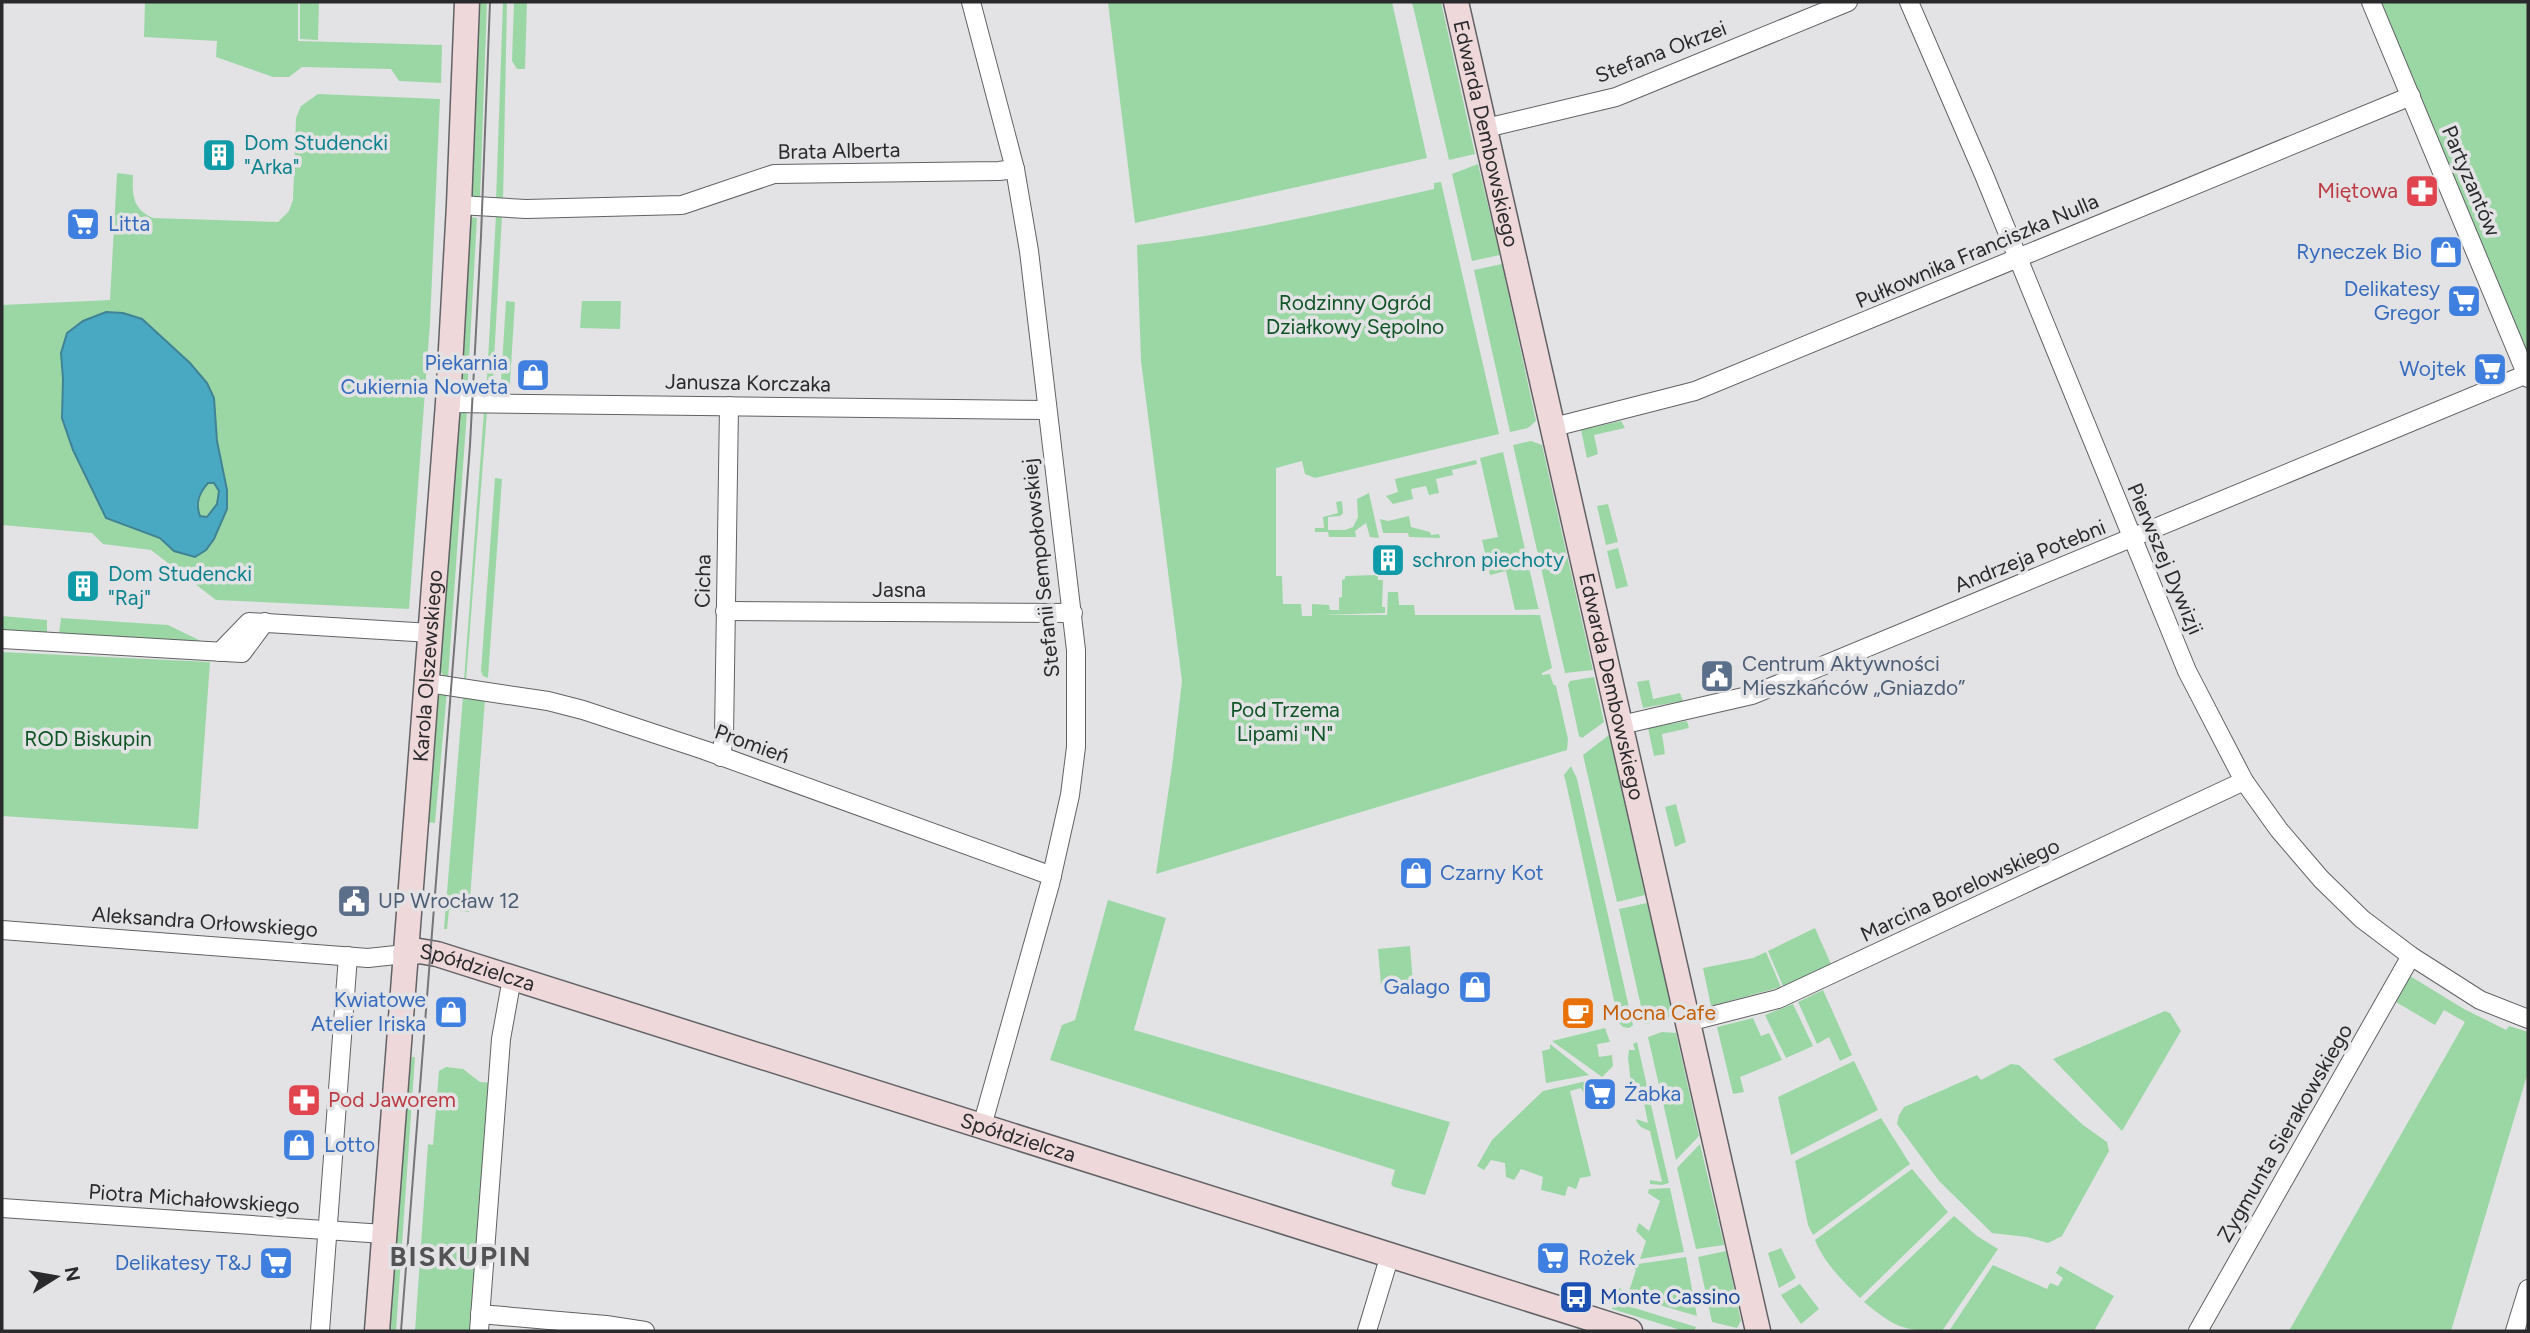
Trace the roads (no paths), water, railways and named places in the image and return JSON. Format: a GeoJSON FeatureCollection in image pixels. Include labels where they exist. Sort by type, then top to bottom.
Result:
{"type":"FeatureCollection","features":[{"type":"Feature","properties":{"kind":"street","name":"Karola Olszewskiego"},"geometry":{"type":"LineString","coordinates":[[377,1331],[448,403],[467,2]]}},
{"type":"Feature","properties":{"kind":"street","name":"Stefanii Sempołowskiej"},"geometry":{"type":"LineString","coordinates":[[971,2],[1016,169],[1029,251],[1076,650],[1076,747],[1070,795],[1052,876],[982,1126]]}},
{"type":"Feature","properties":{"kind":"street","name":"Edwarda Dembowskiego"},"geometry":{"type":"LineString","coordinates":[[1456,2],[1758,1331]]}},
{"type":"Feature","properties":{"kind":"street","name":"Stefana Okrzei"},"geometry":{"type":"LineString","coordinates":[[1486,128],[1616,97],[1848,2]]}},
{"type":"Feature","properties":{"kind":"street","name":"Pierwszej Dywizji"},"geometry":{"type":"LineString","coordinates":[[1909,2],[2188,671],[2244,781],[2279,830],[2320,879],[2362,919],[2411,957],[2480,1000],[2528,1019]]}},
{"type":"Feature","properties":{"kind":"street","name":"Partyzantów"},"geometry":{"type":"LineString","coordinates":[[2371,2],[2527,376]]}},
{"type":"Feature","properties":{"kind":"street","name":"Pułkownika Franciszka Nulla"},"geometry":{"type":"LineString","coordinates":[[1553,427],[1695,391],[2411,96]]}},
{"type":"Feature","properties":{"kind":"street","name":"Brata Alberta"},"geometry":{"type":"LineString","coordinates":[[459,205],[526,209],[682,205],[774,174],[1016,169]]}},
{"type":"Feature","properties":{"kind":"street","name":"Andrzeja Potebni"},"geometry":{"type":"LineString","coordinates":[[1622,725],[1752,695],[2527,376]]}},
{"type":"Feature","properties":{"kind":"street","name":"Janusza Korczaka"},"geometry":{"type":"LineString","coordinates":[[448,403],[1047,410]]}},
{"type":"Feature","properties":{"kind":"street","name":"Cicha"},"geometry":{"type":"LineString","coordinates":[[721,757],[724,736],[729,406]]}},
{"type":"Feature","properties":{"kind":"street","name":"Jasna"},"geometry":{"type":"LineString","coordinates":[[725,611],[1073,613]]}},
{"type":"Feature","properties":{"kind":"street"},"geometry":{"type":"LineString","coordinates":[[2,639],[242,653],[265,622],[431,633]]}},
{"type":"Feature","properties":{"kind":"street","name":"Promień"},"geometry":{"type":"LineString","coordinates":[[428,683],[548,701],[595,714],[1052,876]]}},
{"type":"Feature","properties":{"kind":"street","name":"Marcina Borelowskiego"},"geometry":{"type":"LineString","coordinates":[[1688,1022],[1778,999],[2244,781]]}},
{"type":"Feature","properties":{"kind":"street","name":"Aleksandra Orłowskiego"},"geometry":{"type":"LineString","coordinates":[[2,930],[374,958],[405,954]]}},
{"type":"Feature","properties":{"kind":"street","name":"Spółdzielcza"},"geometry":{"type":"LineString","coordinates":[[405,954],[429,952],[1630,1331]]}},
{"type":"Feature","properties":{"kind":"street"},"geometry":{"type":"LineString","coordinates":[[320,1331],[348,956]]}},
{"type":"Feature","properties":{"kind":"street","name":"Zygmunta Sierakowskiego"},"geometry":{"type":"LineString","coordinates":[[2198,1331],[2411,957]]}},
{"type":"Feature","properties":{"kind":"street"},"geometry":{"type":"LineString","coordinates":[[512,978],[501,1039],[480,1323],[606,1325],[645,1331]]}},
{"type":"Feature","properties":{"kind":"street","name":"Piotra Michałowskiego"},"geometry":{"type":"LineString","coordinates":[[2,1208],[383,1234]]}},
{"type":"Feature","properties":{"kind":"street"},"geometry":{"type":"LineString","coordinates":[[1367,1331],[1390,1255]]}},
{"type":"Feature","properties":{"kind":"street"},"geometry":{"type":"LineString","coordinates":[[2515,1331],[2528,1289]]}},
{"type":"Feature","properties":{"kind":"water"},"geometry":{"type":"Polygon","coordinates":[[[106,312],[123,313],[142,319],[190,363],[207,383],[214,398],[217,441],[227,490],[227,509],[214,539],[206,550],[195,557],[174,551],[160,538],[106,518],[73,450],[62,418],[61,353],[67,333],[83,321],[106,312]],[[208,483],[200,494],[200,516],[207,517],[217,504],[219,491],[214,483],[208,483]]]}},
{"type":"Feature","properties":{"kind":"tram line"},"geometry":{"type":"LineString","coordinates":[[401,1331],[470,445],[490,2]]}},
{"type":"Feature","properties":{"kind":"place","name":"Dom Studencki \"Arka\""},"geometry":{"type":"Point","coordinates":[219,155]}},
{"type":"Feature","properties":{"kind":"place","name":"Miętowa"},"geometry":{"type":"Point","coordinates":[2422,191]}},
{"type":"Feature","properties":{"kind":"place","name":"Litta"},"geometry":{"type":"Point","coordinates":[83,224]}},
{"type":"Feature","properties":{"kind":"place","name":"Ryneczek Bio"},"geometry":{"type":"Point","coordinates":[2446,252]}},
{"type":"Feature","properties":{"kind":"place","name":"Delikatesy Gregor"},"geometry":{"type":"Point","coordinates":[2464,301]}},
{"type":"Feature","properties":{"kind":"place","name":"Wojtek"},"geometry":{"type":"Point","coordinates":[2490,369]}},
{"type":"Feature","properties":{"kind":"place","name":"Piekarnia Cukiernia Noweta"},"geometry":{"type":"Point","coordinates":[533,375]}},
{"type":"Feature","properties":{"kind":"place","name":"schron piechoty"},"geometry":{"type":"Point","coordinates":[1388,560]}},
{"type":"Feature","properties":{"kind":"place","name":"Dom Studencki \"Raj\""},"geometry":{"type":"Point","coordinates":[83,586]}},
{"type":"Feature","properties":{"kind":"place","name":"Centrum Aktywności Mieszkańców „Gniazdo”"},"geometry":{"type":"Point","coordinates":[1717,676]}},
{"type":"Feature","properties":{"kind":"place","name":"Czarny Kot"},"geometry":{"type":"Point","coordinates":[1416,873]}},
{"type":"Feature","properties":{"kind":"place","name":"UP Wrocław 12"},"geometry":{"type":"Point","coordinates":[354,901]}},
{"type":"Feature","properties":{"kind":"place","name":"Galago"},"geometry":{"type":"Point","coordinates":[1475,987]}},
{"type":"Feature","properties":{"kind":"place","name":"Kwiatowe Atelier Iriska"},"geometry":{"type":"Point","coordinates":[451,1012]}},
{"type":"Feature","properties":{"kind":"place","name":"Mocna Cafe"},"geometry":{"type":"Point","coordinates":[1578,1013]}},
{"type":"Feature","properties":{"kind":"place","name":"Żabka"},"geometry":{"type":"Point","coordinates":[1600,1094]}},
{"type":"Feature","properties":{"kind":"place","name":"Pod Jaworem"},"geometry":{"type":"Point","coordinates":[304,1100]}},
{"type":"Feature","properties":{"kind":"place","name":"Lotto"},"geometry":{"type":"Point","coordinates":[299,1145]}},
{"type":"Feature","properties":{"kind":"place","name":"Rożek"},"geometry":{"type":"Point","coordinates":[1553,1258]}},
{"type":"Feature","properties":{"kind":"place","name":"Delikatesy T&J"},"geometry":{"type":"Point","coordinates":[276,1263]}},
{"type":"Feature","properties":{"kind":"place","name":"Monte Cassino"},"geometry":{"type":"Point","coordinates":[1576,1297]}},
{"type":"Feature","properties":{"kind":"district","name":"BISKUPIN"},"geometry":{"type":"Point","coordinates":[461,1256]}},
{"type":"Feature","properties":{"kind":"park label","name":"Rodzinny Ogród Działkowy Sępolno"},"geometry":{"type":"Point","coordinates":[1355,315]}},
{"type":"Feature","properties":{"kind":"park label","name":"Pod Trzema Lipami \"N\""},"geometry":{"type":"Point","coordinates":[1285,722]}},
{"type":"Feature","properties":{"kind":"park label","name":"ROD Biskupin"},"geometry":{"type":"Point","coordinates":[88,739]}}]}
